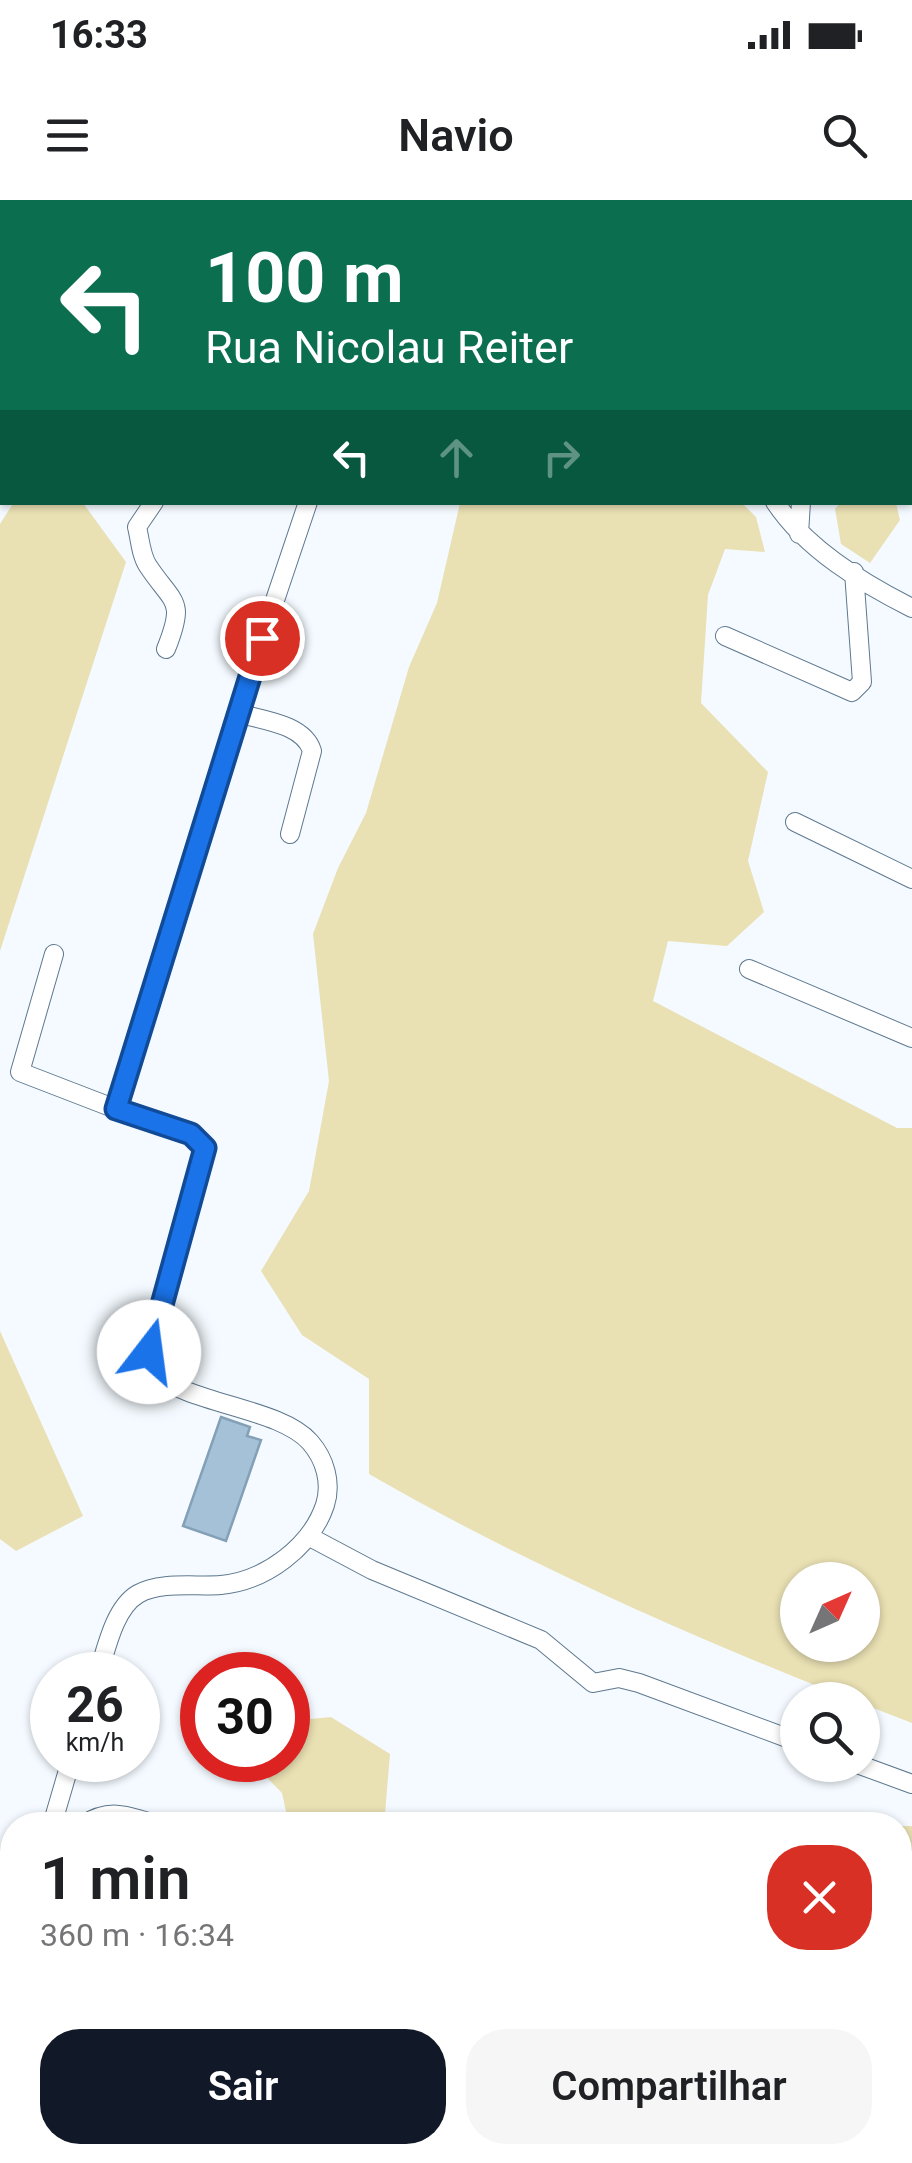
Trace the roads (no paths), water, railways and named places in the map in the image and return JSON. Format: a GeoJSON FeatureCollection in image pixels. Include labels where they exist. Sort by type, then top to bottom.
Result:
{"type":"FeatureCollection","features":[{"type":"Feature","properties":{"kind":"street"},"geometry":{"type":"LineString","coordinates":[[152,505],[137,528],[146,564],[176,601],[178,617],[166,649]]}},
{"type":"Feature","properties":{"kind":"street"},"geometry":{"type":"LineString","coordinates":[[116,1109],[237,713],[307,505]]}},
{"type":"Feature","properties":{"kind":"street"},"geometry":{"type":"LineString","coordinates":[[777,505],[800,534],[912,608]]}},
{"type":"Feature","properties":{"kind":"street"},"geometry":{"type":"LineString","coordinates":[[800,534],[801,505]]}},
{"type":"Feature","properties":{"kind":"street"},"geometry":{"type":"LineString","coordinates":[[725,636],[852,692],[862,682],[854,572]]}},
{"type":"Feature","properties":{"kind":"street"},"geometry":{"type":"LineString","coordinates":[[237,713],[296,731],[309,740],[312,751],[290,834]]}},
{"type":"Feature","properties":{"kind":"street"},"geometry":{"type":"LineString","coordinates":[[794,822],[912,878]]}},
{"type":"Feature","properties":{"kind":"street"},"geometry":{"type":"LineString","coordinates":[[54,954],[20,1072],[191,1134],[205,1148],[149,1352],[151,1372],[170,1386],[282,1424],[309,1440],[326,1468],[328,1495],[308,1536],[278,1563],[248,1579],[158,1588],[137,1594],[120,1613],[106,1652]]}},
{"type":"Feature","properties":{"kind":"street"},"geometry":{"type":"LineString","coordinates":[[749,968],[912,1038]]}},
{"type":"Feature","properties":{"kind":"street"},"geometry":{"type":"LineString","coordinates":[[308,1536],[372,1570],[541,1640],[593,1683],[619,1678],[639,1683],[780,1735]]}},
{"type":"Feature","properties":{"kind":"street"},"geometry":{"type":"LineString","coordinates":[[880,1772],[912,1784]]}},
{"type":"Feature","properties":{"kind":"street"},"geometry":{"type":"LineString","coordinates":[[56,1812],[65,1782]]}}]}
